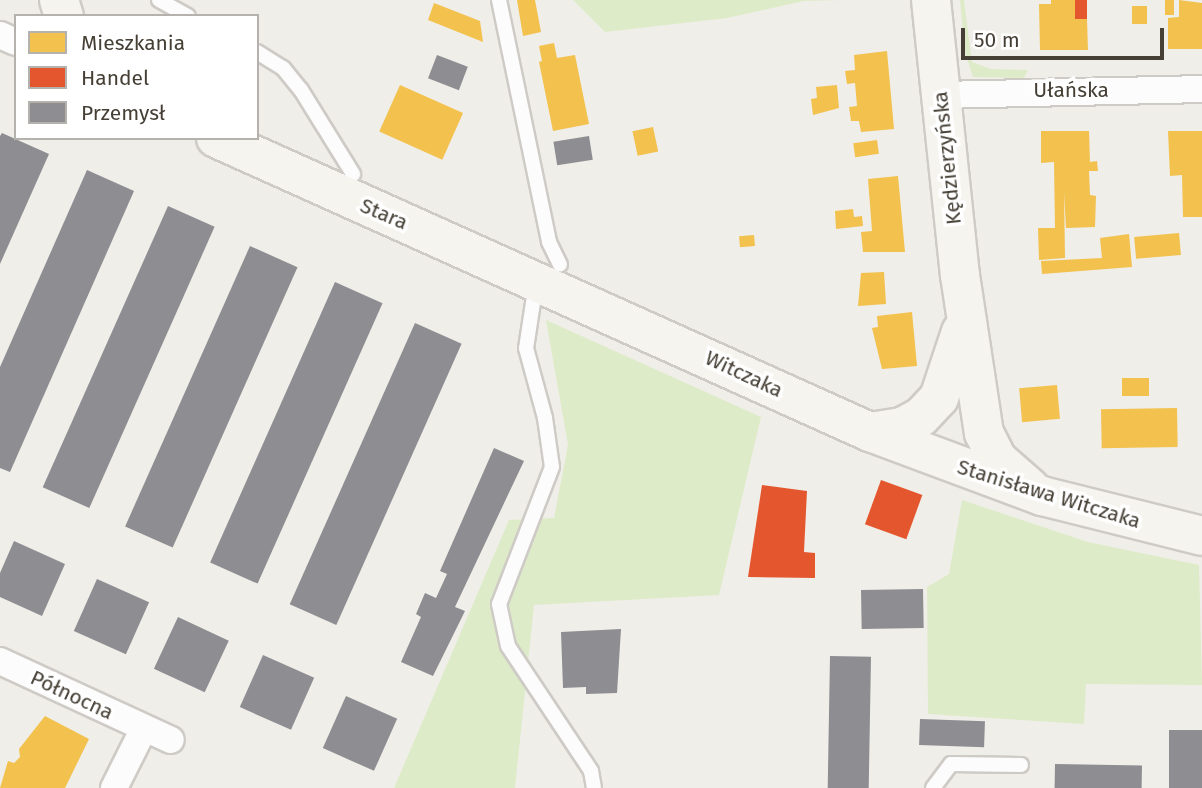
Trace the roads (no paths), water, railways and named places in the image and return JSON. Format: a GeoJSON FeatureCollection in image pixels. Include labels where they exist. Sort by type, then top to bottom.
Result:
{"type":"FeatureCollection","features":[{"type":"Feature","properties":{"kind":"street","name":"Kędzierzyńska"},"geometry":{"type":"LineString","coordinates":[[931,0],[965,316],[984,433],[997,459],[1042,496]]}},
{"type":"Feature","properties":{"kind":"street","name":"Ułańska"},"geometry":{"type":"LineString","coordinates":[[940,95],[1202,89]]}},
{"type":"Feature","properties":{"kind":"street","name":"Stara"},"geometry":{"type":"LineString","coordinates":[[222,140],[349,185],[550,277]]}},
{"type":"Feature","properties":{"kind":"street","name":"Witczaka"},"geometry":{"type":"LineString","coordinates":[[550,277],[870,432],[937,458]]}},
{"type":"Feature","properties":{"kind":"street","name":"Kędzierzyńska"},"geometry":{"type":"LineString","coordinates":[[870,432],[902,427],[921,416],[939,398],[950,374],[965,316]]}},
{"type":"Feature","properties":{"kind":"street","name":"Stanisława Witczaka"},"geometry":{"type":"LineString","coordinates":[[937,458],[1042,496],[1202,536]]}},
{"type":"Feature","properties":{"kind":"street","name":"Północna"},"geometry":{"type":"LineString","coordinates":[[0,661],[172,740]]}},
{"type":"Feature","properties":{"kind":"street"},"geometry":{"type":"LineString","coordinates":[[114,788],[144,728]]}},
{"type":"Feature","properties":{"kind":"lane"},"geometry":{"type":"LineString","coordinates":[[159,0],[184,14]]}},
{"type":"Feature","properties":{"kind":"lane"},"geometry":{"type":"LineString","coordinates":[[499,0],[549,242],[550,277],[526,348],[545,418],[552,467],[499,604],[508,646],[590,771],[594,788]]}},
{"type":"Feature","properties":{"kind":"lane"},"geometry":{"type":"LineString","coordinates":[[259,53],[283,68],[301,90],[349,185]]}},
{"type":"Feature","properties":{"kind":"lane"},"geometry":{"type":"LineString","coordinates":[[933,788],[951,764],[1021,765]]}}]}
